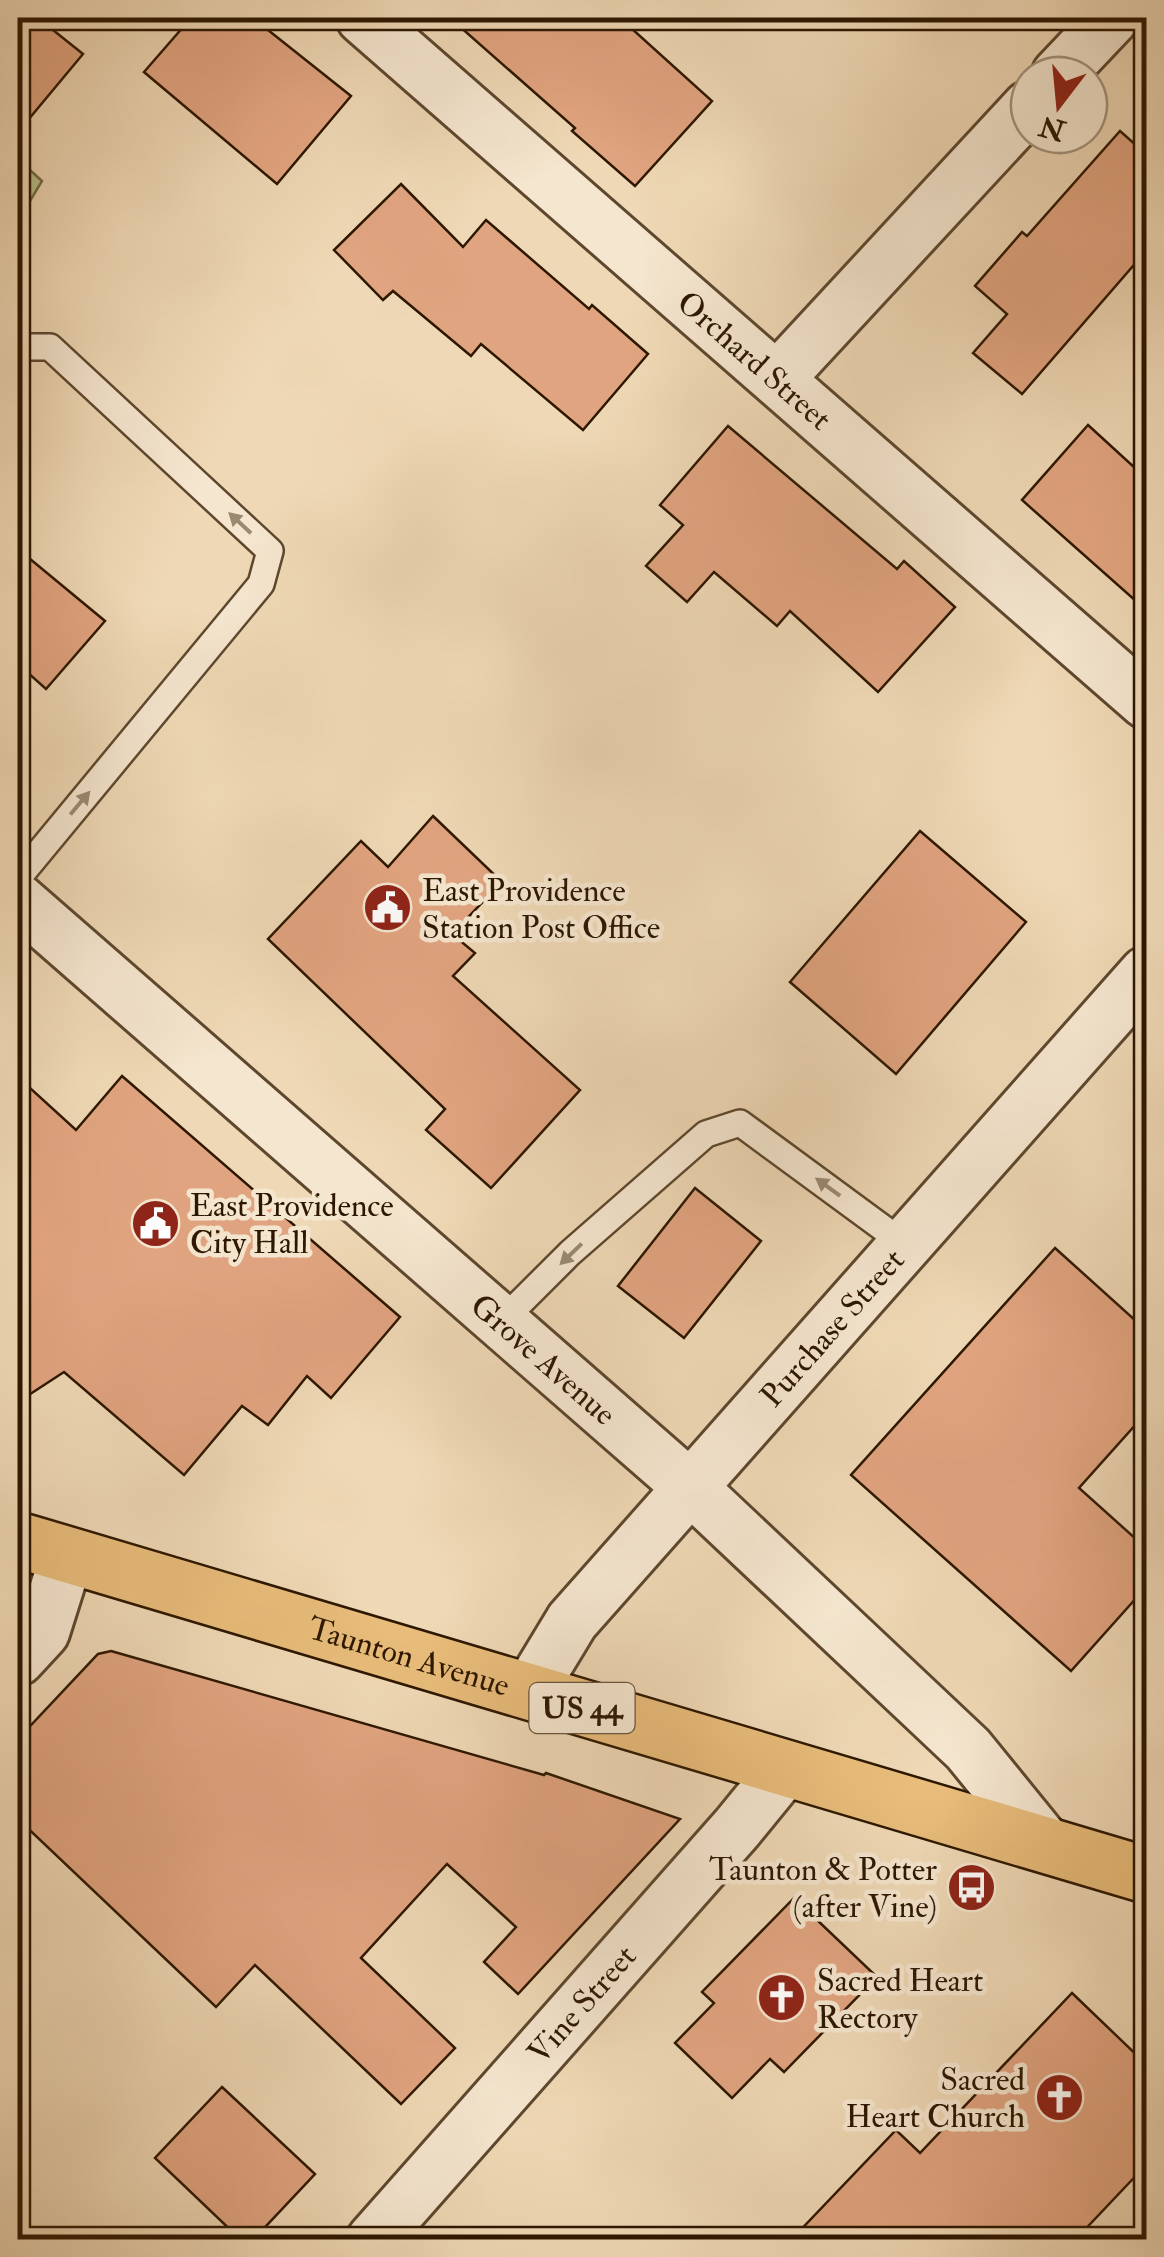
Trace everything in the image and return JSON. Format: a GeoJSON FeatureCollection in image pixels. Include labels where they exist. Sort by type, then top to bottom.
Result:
{"type":"FeatureCollection","features":[{"type":"Feature","properties":{"kind":"highway","name":"Taunton Avenue"},"geometry":{"type":"LineString","coordinates":[[42,1548],[1146,1875]]}},
{"type":"Feature","properties":{"kind":"street","name":"Orchard Street"},"geometry":{"type":"LineString","coordinates":[[363,18],[1146,702]]}},
{"type":"Feature","properties":{"kind":"street"},"geometry":{"type":"LineString","coordinates":[[1077,55],[1112,18]]}},
{"type":"Feature","properties":{"kind":"street"},"geometry":{"type":"LineString","coordinates":[[777,379],[1009,128]]}},
{"type":"Feature","properties":{"kind":"street","name":"Grove Avenue"},"geometry":{"type":"LineString","coordinates":[[18,900],[691,1488],[968,1749],[1046,1845]]}},
{"type":"Feature","properties":{"kind":"street","name":"Purchase Street"},"geometry":{"type":"LineString","coordinates":[[530,1692],[572,1621],[1146,972]]}},
{"type":"Feature","properties":{"kind":"street"},"geometry":{"type":"LineString","coordinates":[[18,1659],[43,1632],[42,1548]]}},
{"type":"Feature","properties":{"kind":"street","name":"Vine Street"},"geometry":{"type":"LineString","coordinates":[[373,2240],[786,1768]]}},
{"type":"Feature","properties":{"kind":"lane"},"geometry":{"type":"LineString","coordinates":[[18,347],[50,346],[270,550],[261,584],[18,878]]}},
{"type":"Feature","properties":{"kind":"lane"},"geometry":{"type":"LineString","coordinates":[[501,1322],[570,1253],[706,1134],[740,1123],[906,1245]]}},
{"type":"Feature","properties":{"kind":"green space"},"geometry":{"type":"Polygon","coordinates":[[[18,159],[42,181],[18,221],[18,159]]]}},
{"type":"Feature","properties":{"kind":"building"},"geometry":{"type":"Polygon","coordinates":[[[18,18],[38,18],[83,54],[18,132],[18,18]]]}},
{"type":"Feature","properties":{"kind":"building"},"geometry":{"type":"Polygon","coordinates":[[[191,18],[253,18],[351,96],[277,184],[144,72],[191,18]]]}},
{"type":"Feature","properties":{"kind":"building"},"geometry":{"type":"Polygon","coordinates":[[[450,18],[620,18],[712,101],[635,186],[450,18]]]}},
{"type":"Feature","properties":{"kind":"building"},"geometry":{"type":"Polygon","coordinates":[[[1120,131],[1146,154],[1146,251],[1022,394],[973,353],[1007,314],[975,286],[1022,232],[1027,236],[1099,155],[1109,155],[1109,143],[1120,131]]]}},
{"type":"Feature","properties":{"kind":"building"},"geometry":{"type":"Polygon","coordinates":[[[401,184],[463,247],[486,220],[648,354],[583,430],[481,344],[471,356],[393,291],[383,300],[334,250],[401,184]]]}},
{"type":"Feature","properties":{"kind":"building"},"geometry":{"type":"Polygon","coordinates":[[[1088,425],[1146,478],[1146,610],[1022,500],[1088,425]]]}},
{"type":"Feature","properties":{"kind":"building"},"geometry":{"type":"Polygon","coordinates":[[[728,426],[897,569],[904,561],[955,607],[878,692],[790,611],[777,626],[714,572],[687,602],[646,566],[683,525],[660,505],[728,426]]]}},
{"type":"Feature","properties":{"kind":"building"},"geometry":{"type":"Polygon","coordinates":[[[18,549],[105,621],[46,689],[18,664],[18,549]]]}},
{"type":"Feature","properties":{"kind":"building"},"geometry":{"type":"Polygon","coordinates":[[[433,816],[502,882],[452,934],[475,953],[453,976],[580,1090],[491,1188],[426,1130],[445,1109],[268,939],[361,841],[388,867],[433,816]]]}},
{"type":"Feature","properties":{"kind":"building"},"geometry":{"type":"Polygon","coordinates":[[[920,831],[1026,922],[896,1074],[790,982],[920,831]]]}},
{"type":"Feature","properties":{"kind":"building","name":"East Providence City Hall"},"geometry":{"type":"Polygon","coordinates":[[[122,1076],[400,1317],[331,1398],[307,1376],[268,1425],[242,1406],[184,1475],[64,1372],[18,1402],[18,1077],[76,1130],[122,1076]]]}},
{"type":"Feature","properties":{"kind":"building"},"geometry":{"type":"Polygon","coordinates":[[[695,1188],[761,1241],[684,1338],[618,1286],[695,1188]]]}},
{"type":"Feature","properties":{"kind":"building"},"geometry":{"type":"Polygon","coordinates":[[[1055,1248],[1146,1330],[1146,1413],[1079,1488],[1146,1548],[1146,1587],[1071,1671],[851,1475],[1055,1248]]]}},
{"type":"Feature","properties":{"kind":"building"},"geometry":{"type":"Polygon","coordinates":[[[111,1651],[546,1773],[680,1819],[518,1994],[484,1962],[516,1927],[447,1864],[361,1958],[455,2048],[401,2104],[255,1965],[216,2007],[18,1819],[18,1739],[98,1654],[111,1651]]]}},
{"type":"Feature","properties":{"kind":"building","name":"Sacred Heart Rectory"},"geometry":{"type":"Polygon","coordinates":[[[794,1898],[877,1977],[784,2072],[770,2059],[732,2098],[675,2043],[714,2003],[702,1992],[794,1898]]]}},
{"type":"Feature","properties":{"kind":"building","name":"Sacred Heart Church"},"geometry":{"type":"Polygon","coordinates":[[[1072,1993],[1146,2064],[1146,2165],[1075,2240],[791,2240],[896,2130],[920,2153],[1072,1993]]]}},
{"type":"Feature","properties":{"kind":"building"},"geometry":{"type":"Polygon","coordinates":[[[222,2087],[315,2174],[253,2240],[241,2240],[155,2158],[222,2087]]]}},
{"type":"Feature","properties":{"kind":"place","name":"East Providence Station Post Office"},"geometry":{"type":"Point","coordinates":[387,908]}},
{"type":"Feature","properties":{"kind":"place","name":"East Providence City Hall"},"geometry":{"type":"Point","coordinates":[155,1223]}},
{"type":"Feature","properties":{"kind":"place","name":"Taunton & Potter (after Vine)"},"geometry":{"type":"Point","coordinates":[972,1887]}},
{"type":"Feature","properties":{"kind":"place","name":"Sacred Heart Rectory"},"geometry":{"type":"Point","coordinates":[782,1998]}},
{"type":"Feature","properties":{"kind":"place","name":"Sacred Heart Church"},"geometry":{"type":"Point","coordinates":[1060,2097]}}]}
